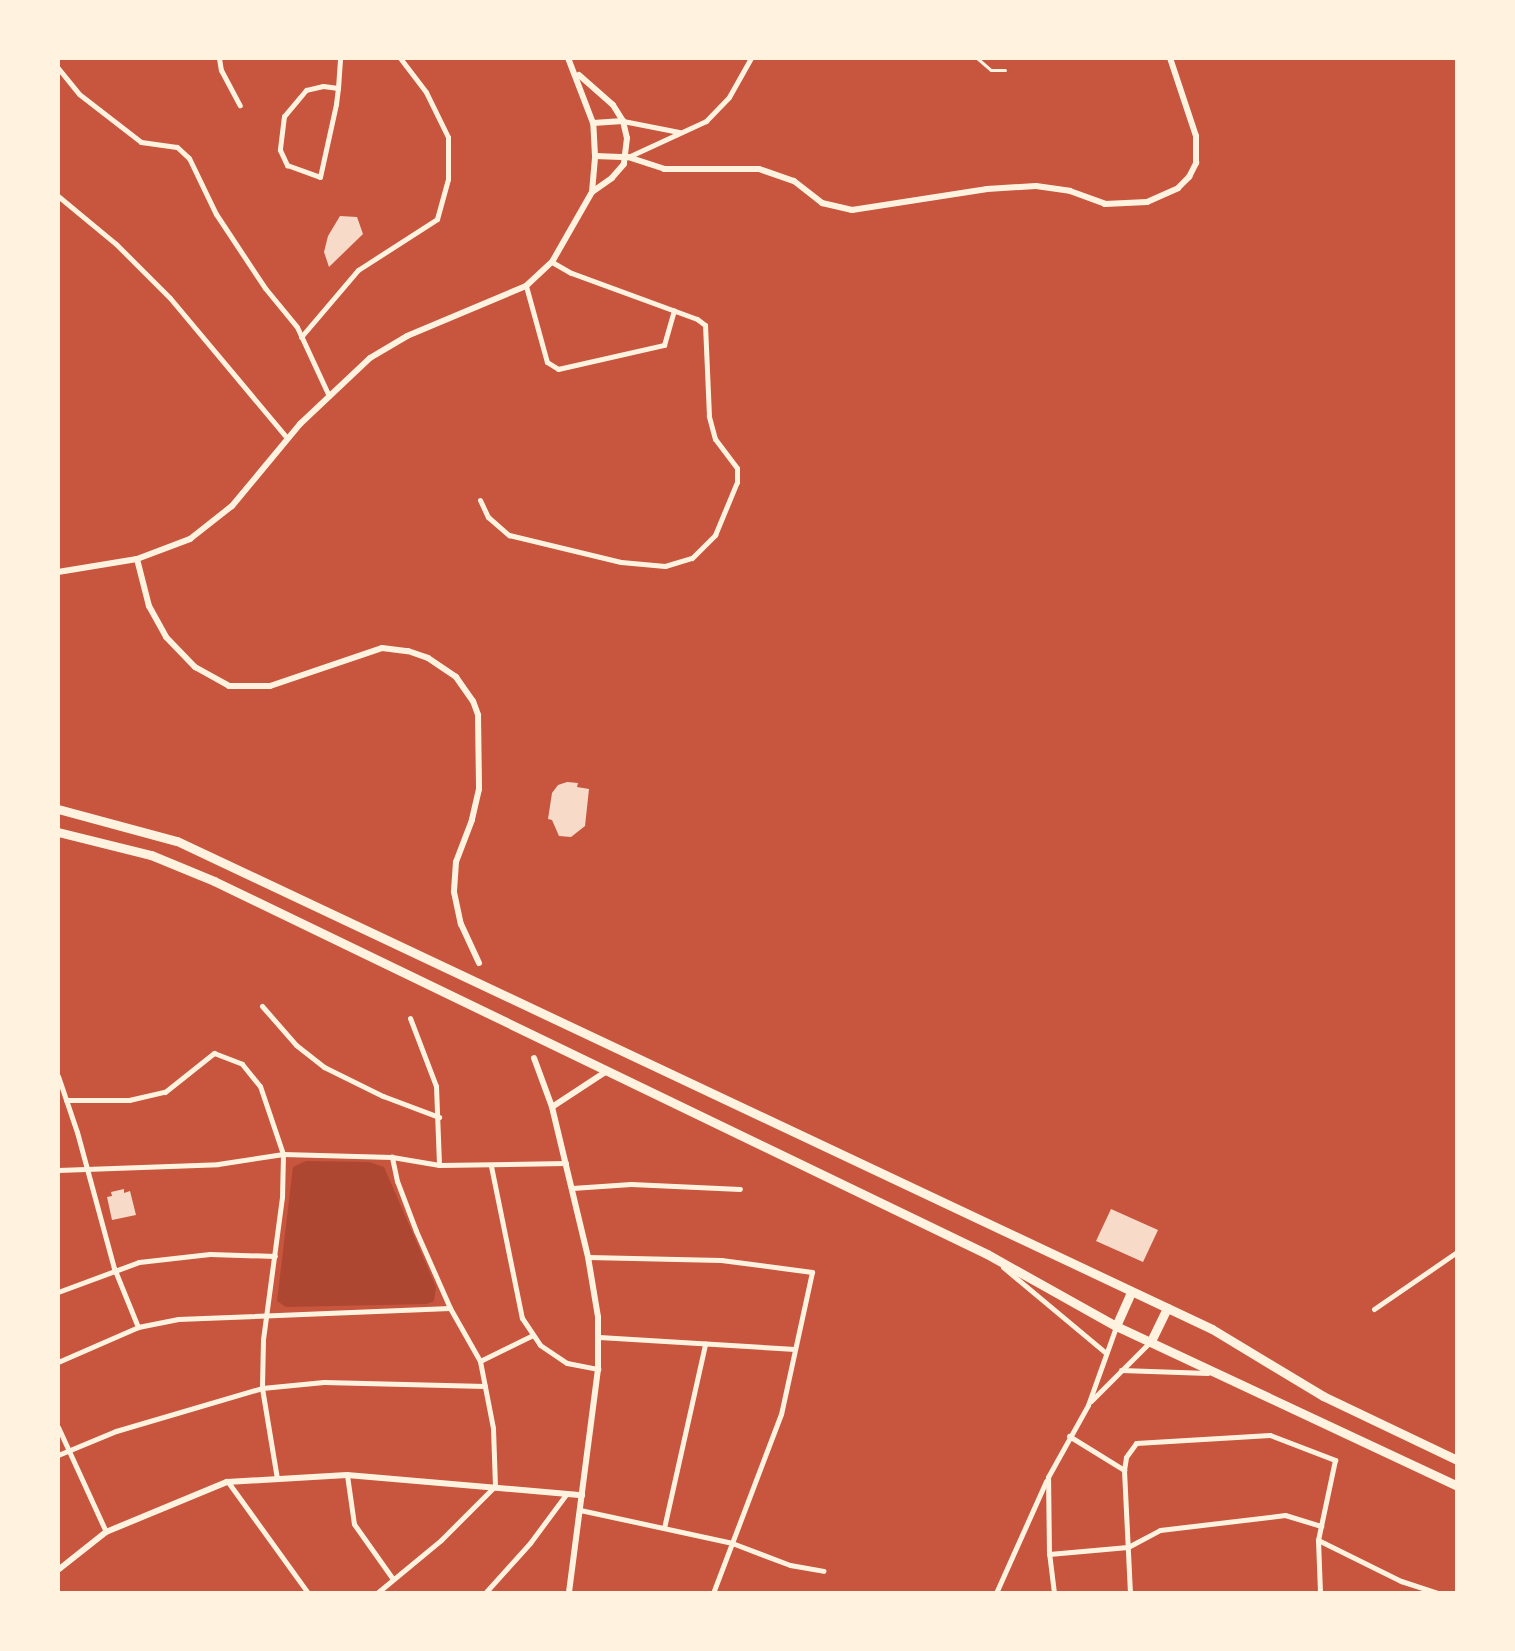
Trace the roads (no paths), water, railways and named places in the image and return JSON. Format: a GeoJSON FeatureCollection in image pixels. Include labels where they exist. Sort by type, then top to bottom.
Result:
{"type":"FeatureCollection","features":[{"type":"Feature","properties":{"kind":"highway"},"geometry":{"type":"LineString","coordinates":[[58,809],[177,841],[1212,1329],[1323,1396],[1457,1460]]}},
{"type":"Feature","properties":{"kind":"highway"},"geometry":{"type":"LineString","coordinates":[[58,832],[117,844],[184,867],[987,1254],[1116,1326],[1222,1373],[1457,1486]]}},
{"type":"Feature","properties":{"kind":"highway"},"geometry":{"type":"LineString","coordinates":[[1116,1326],[1131,1293]]}},
{"type":"Feature","properties":{"kind":"highway"},"geometry":{"type":"LineString","coordinates":[[1151,1341],[1167,1308]]}},
{"type":"Feature","properties":{"kind":"street"},"geometry":{"type":"LineString","coordinates":[[219,58],[221,70],[240,105]]}},
{"type":"Feature","properties":{"kind":"street"},"geometry":{"type":"LineString","coordinates":[[338,88],[323,86],[306,90],[284,116],[280,150],[287,165],[320,177],[338,88],[340,58]]}},
{"type":"Feature","properties":{"kind":"street"},"geometry":{"type":"LineString","coordinates":[[301,338],[358,270],[437,219],[448,179],[448,137],[426,92],[400,58]]}},
{"type":"Feature","properties":{"kind":"street"},"geometry":{"type":"LineString","coordinates":[[58,572],[137,559],[172,548],[210,526],[232,506],[287,438],[384,347],[526,286],[552,262],[592,192],[595,156],[593,123],[576,72],[568,58]]}},
{"type":"Feature","properties":{"kind":"street"},"geometry":{"type":"LineString","coordinates":[[592,192],[612,178],[628,157],[694,127],[718,111],[751,58]]}},
{"type":"Feature","properties":{"kind":"street"},"geometry":{"type":"LineString","coordinates":[[595,156],[628,157],[664,169],[759,169],[794,181],[822,203],[852,210],[987,189],[1036,186],[1070,191],[1105,204],[1147,202],[1178,188],[1189,177],[1196,163],[1196,136],[1170,58]]}},
{"type":"Feature","properties":{"kind":"street"},"geometry":{"type":"LineString","coordinates":[[58,68],[79,94],[141,142],[177,147],[189,158],[216,214],[265,288],[297,327],[329,396]]}},
{"type":"Feature","properties":{"kind":"street"},"geometry":{"type":"LineString","coordinates":[[576,72],[613,105],[623,121],[628,157]]}},
{"type":"Feature","properties":{"kind":"street"},"geometry":{"type":"LineString","coordinates":[[593,123],[623,121],[679,132]]}},
{"type":"Feature","properties":{"kind":"street"},"geometry":{"type":"LineString","coordinates":[[58,196],[116,244],[170,298],[287,438]]}},
{"type":"Feature","properties":{"kind":"street"},"geometry":{"type":"LineString","coordinates":[[480,500],[488,517],[509,535],[621,562],[665,566],[692,558],[715,535],[737,482],[737,468],[715,439],[709,416],[705,325],[674,310],[571,273],[552,262]]}},
{"type":"Feature","properties":{"kind":"street"},"geometry":{"type":"LineString","coordinates":[[526,286],[547,362],[558,369],[664,345],[674,310]]}},
{"type":"Feature","properties":{"kind":"street"},"geometry":{"type":"LineString","coordinates":[[137,559],[149,606],[166,637],[195,667],[229,686],[270,686],[348,658],[393,648],[443,666],[466,687],[478,715],[479,789],[453,877],[461,924],[479,963]]}},
{"type":"Feature","properties":{"kind":"street"},"geometry":{"type":"LineString","coordinates":[[262,1006],[296,1045],[324,1067],[383,1096],[439,1117]]}},
{"type":"Feature","properties":{"kind":"street"},"geometry":{"type":"LineString","coordinates":[[410,1018],[436,1086],[439,1165]]}},
{"type":"Feature","properties":{"kind":"street"},"geometry":{"type":"LineString","coordinates":[[66,1100],[129,1100],[165,1092],[214,1053],[242,1064],[260,1086],[283,1154],[275,1256],[263,1339],[262,1388],[277,1479]]}},
{"type":"Feature","properties":{"kind":"street"},"geometry":{"type":"LineString","coordinates":[[534,1058],[552,1107],[572,1188],[588,1257],[599,1337],[598,1369],[569,1593]]}},
{"type":"Feature","properties":{"kind":"street"},"geometry":{"type":"LineString","coordinates":[[552,1107],[607,1071]]}},
{"type":"Feature","properties":{"kind":"street"},"geometry":{"type":"LineString","coordinates":[[58,1076],[114,1268],[138,1327]]}},
{"type":"Feature","properties":{"kind":"street"},"geometry":{"type":"LineString","coordinates":[[58,1170],[218,1164],[283,1154],[392,1157],[439,1165],[566,1163]]}},
{"type":"Feature","properties":{"kind":"street"},"geometry":{"type":"LineString","coordinates":[[377,1593],[441,1540],[495,1486],[493,1428],[480,1361],[450,1308],[397,1181],[392,1157]]}},
{"type":"Feature","properties":{"kind":"street"},"geometry":{"type":"LineString","coordinates":[[491,1166],[522,1318],[540,1345],[567,1363],[598,1369]]}},
{"type":"Feature","properties":{"kind":"street"},"geometry":{"type":"LineString","coordinates":[[572,1188],[631,1184],[740,1189]]}},
{"type":"Feature","properties":{"kind":"street"},"geometry":{"type":"LineString","coordinates":[[1374,1309],[1457,1252]]}},
{"type":"Feature","properties":{"kind":"street"},"geometry":{"type":"LineString","coordinates":[[58,1292],[114,1268],[210,1254],[275,1256]]}},
{"type":"Feature","properties":{"kind":"street"},"geometry":{"type":"LineString","coordinates":[[987,1254],[1106,1353]]}},
{"type":"Feature","properties":{"kind":"street"},"geometry":{"type":"LineString","coordinates":[[588,1257],[721,1260],[812,1272],[773,1439],[713,1593]]}},
{"type":"Feature","properties":{"kind":"street"},"geometry":{"type":"LineString","coordinates":[[58,1362],[138,1327],[178,1319],[450,1308]]}},
{"type":"Feature","properties":{"kind":"street"},"geometry":{"type":"LineString","coordinates":[[1088,1405],[1116,1326]]}},
{"type":"Feature","properties":{"kind":"street"},"geometry":{"type":"LineString","coordinates":[[480,1361],[533,1335]]}},
{"type":"Feature","properties":{"kind":"street"},"geometry":{"type":"LineString","coordinates":[[599,1337],[795,1349]]}},
{"type":"Feature","properties":{"kind":"street"},"geometry":{"type":"LineString","coordinates":[[996,1593],[1048,1477],[1088,1405],[1151,1341]]}},
{"type":"Feature","properties":{"kind":"street"},"geometry":{"type":"LineString","coordinates":[[664,1528],[705,1344]]}},
{"type":"Feature","properties":{"kind":"street"},"geometry":{"type":"LineString","coordinates":[[1121,1370],[1222,1373]]}},
{"type":"Feature","properties":{"kind":"street"},"geometry":{"type":"LineString","coordinates":[[58,1455],[69,1447],[262,1388],[324,1382],[485,1386]]}},
{"type":"Feature","properties":{"kind":"street"},"geometry":{"type":"LineString","coordinates":[[58,1427],[106,1532]]}},
{"type":"Feature","properties":{"kind":"street"},"geometry":{"type":"LineString","coordinates":[[1130,1593],[1124,1470],[1126,1457],[1136,1443],[1270,1435],[1335,1460],[1318,1540],[1320,1593]]}},
{"type":"Feature","properties":{"kind":"street"},"geometry":{"type":"LineString","coordinates":[[1069,1436],[1124,1470]]}},
{"type":"Feature","properties":{"kind":"street"},"geometry":{"type":"LineString","coordinates":[[58,1570],[106,1532],[227,1482],[347,1475],[582,1495]]}},
{"type":"Feature","properties":{"kind":"street"},"geometry":{"type":"LineString","coordinates":[[347,1475],[354,1524],[393,1579]]}},
{"type":"Feature","properties":{"kind":"street"},"geometry":{"type":"LineString","coordinates":[[1048,1477],[1049,1554],[1054,1593]]}},
{"type":"Feature","properties":{"kind":"street"},"geometry":{"type":"LineString","coordinates":[[227,1482],[308,1593]]}},
{"type":"Feature","properties":{"kind":"street"},"geometry":{"type":"LineString","coordinates":[[485,1593],[530,1543],[567,1493]]}},
{"type":"Feature","properties":{"kind":"street"},"geometry":{"type":"LineString","coordinates":[[580,1510],[732,1543],[790,1565],[823,1571]]}},
{"type":"Feature","properties":{"kind":"street"},"geometry":{"type":"LineString","coordinates":[[1049,1554],[1128,1547],[1160,1530],[1285,1515],[1321,1526]]}},
{"type":"Feature","properties":{"kind":"street"},"geometry":{"type":"LineString","coordinates":[[1318,1540],[1401,1581],[1438,1593]]}},
{"type":"Feature","properties":{"kind":"lane"},"geometry":{"type":"LineString","coordinates":[[977,58],[991,70],[1005,70]]}}]}
